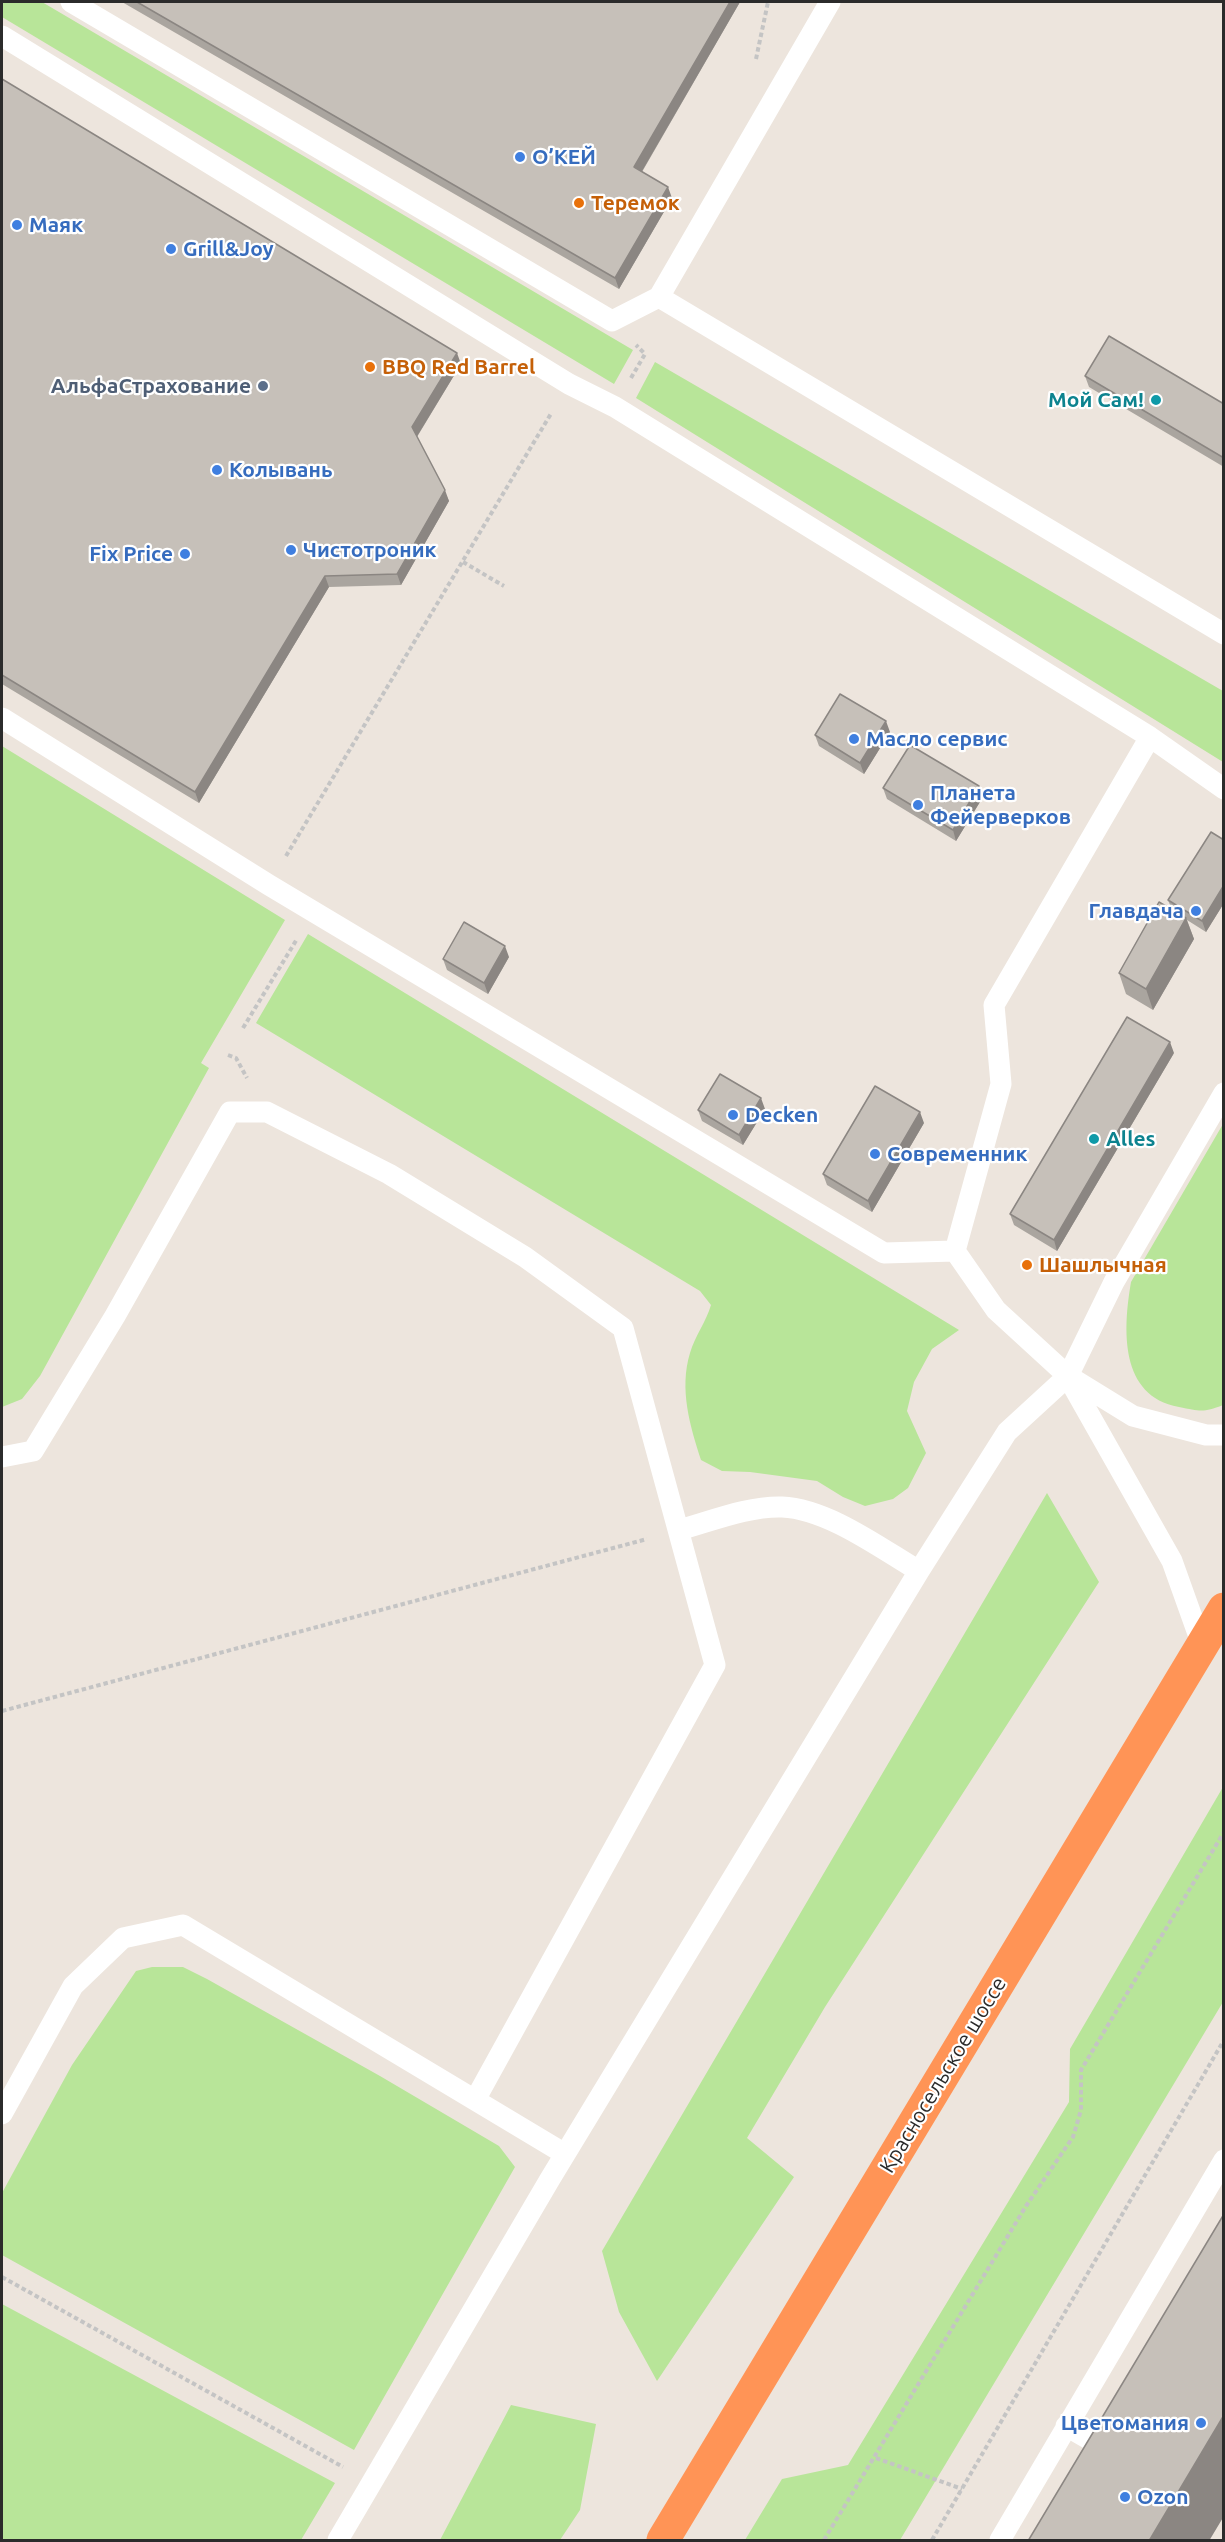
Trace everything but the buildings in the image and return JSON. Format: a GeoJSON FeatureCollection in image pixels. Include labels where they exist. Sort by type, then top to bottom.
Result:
{"type":"FeatureCollection","features":[{"type":"Feature","properties":{"kind":"highway","name":"Красносельское шоссе"},"geometry":{"type":"LineString","coordinates":[[663,2541],[1224,1609]]}},
{"type":"Feature","properties":{"kind":"lane"},"geometry":{"type":"LineString","coordinates":[[71,2],[612,321],[659,297],[830,2]]}},
{"type":"Feature","properties":{"kind":"lane"},"geometry":{"type":"LineString","coordinates":[[2,36],[569,384],[615,407],[1150,737],[1224,789]]}},
{"type":"Feature","properties":{"kind":"lane"},"geometry":{"type":"LineString","coordinates":[[659,297],[1224,634]]}},
{"type":"Feature","properties":{"kind":"lane"},"geometry":{"type":"LineString","coordinates":[[2,718],[305,907],[884,1253],[955,1251]]}},
{"type":"Feature","properties":{"kind":"lane"},"geometry":{"type":"LineString","coordinates":[[955,1251],[1001,1084],[994,1005],[1150,737]]}},
{"type":"Feature","properties":{"kind":"lane"},"geometry":{"type":"LineString","coordinates":[[338,2541],[565,2154],[919,1571],[1007,1432],[1068,1376],[1114,1282],[1224,1093]]}},
{"type":"Feature","properties":{"kind":"lane"},"geometry":{"type":"LineString","coordinates":[[2,1457],[33,1451],[115,1316],[230,1112],[267,1112],[389,1174],[525,1257],[623,1328],[715,1665],[475,2100]]}},
{"type":"Feature","properties":{"kind":"lane"},"geometry":{"type":"LineString","coordinates":[[955,1251],[996,1310],[1068,1376],[1133,1416],[1206,1435],[1224,1436]]}},
{"type":"Feature","properties":{"kind":"lane"},"geometry":{"type":"LineString","coordinates":[[1068,1376],[1172,1562],[1202,1645]]}},
{"type":"Feature","properties":{"kind":"lane"},"geometry":{"type":"LineString","coordinates":[[680,1530],[749,1510],[783,1507],[828,1519],[919,1571]]}},
{"type":"Feature","properties":{"kind":"lane"},"geometry":{"type":"LineString","coordinates":[[2,2114],[73,1986],[123,1938],[183,1925],[565,2154]]}},
{"type":"Feature","properties":{"kind":"lane"},"geometry":{"type":"LineString","coordinates":[[999,2541],[1224,2160]]}},
{"type":"Feature","properties":{"kind":"lane"},"geometry":{"type":"LineString","coordinates":[[1066,2426],[1134,2465]]}},
{"type":"Feature","properties":{"kind":"path"},"geometry":{"type":"LineString","coordinates":[[612,321],[645,354],[615,407]]}},
{"type":"Feature","properties":{"kind":"path"},"geometry":{"type":"LineString","coordinates":[[269,885],[569,384]]}},
{"type":"Feature","properties":{"kind":"path"},"geometry":{"type":"LineString","coordinates":[[463,562],[504,586]]}},
{"type":"Feature","properties":{"kind":"path"},"geometry":{"type":"LineString","coordinates":[[243,1028],[304,928],[305,907]]}},
{"type":"Feature","properties":{"kind":"path"},"geometry":{"type":"LineString","coordinates":[[2,1711],[680,1530]]}},
{"type":"Feature","properties":{"kind":"path"},"geometry":{"type":"LineString","coordinates":[[824,2541],[1020,2216],[1073,2137],[1081,2110],[1081,2070],[1224,1832]]}},
{"type":"Feature","properties":{"kind":"path"},"geometry":{"type":"LineString","coordinates":[[932,2541],[1224,2040]]}},
{"type":"Feature","properties":{"kind":"path"},"geometry":{"type":"LineString","coordinates":[[2,2277],[352,2472]]}},
{"type":"Feature","properties":{"kind":"path"},"geometry":{"type":"LineString","coordinates":[[876,2457],[962,2489]]}},
{"type":"Feature","properties":{"kind":"green space"},"geometry":{"type":"Polygon","coordinates":[[[2,2],[42,2],[633,350],[614,384],[2,17],[2,2]]]}},
{"type":"Feature","properties":{"kind":"green space"},"geometry":{"type":"Polygon","coordinates":[[[655,362],[1223,691],[1223,762],[636,398],[655,362]]]}},
{"type":"Feature","properties":{"kind":"green space"},"geometry":{"type":"Polygon","coordinates":[[[2,746],[285,920],[201,1063],[209,1068],[40,1376],[22,1399],[2,1407],[2,746]]]}},
{"type":"Feature","properties":{"kind":"green space"},"geometry":{"type":"Polygon","coordinates":[[[308,934],[959,1330],[932,1349],[914,1382],[907,1411],[926,1453],[908,1488],[893,1499],[865,1506],[843,1497],[817,1481],[750,1472],[722,1471],[701,1460],[687,1407],[686,1380],[690,1353],[711,1305],[700,1291],[256,1023],[308,934]]]}},
{"type":"Feature","properties":{"kind":"green space"},"geometry":{"type":"Polygon","coordinates":[[[1223,1124],[1223,1405],[1197,1410],[1159,1400],[1145,1389],[1135,1375],[1127,1339],[1128,1300],[1131,1282],[1223,1124]]]}},
{"type":"Feature","properties":{"kind":"green space"},"geometry":{"type":"Polygon","coordinates":[[[1047,1493],[1099,1582],[825,2007],[747,2138],[794,2177],[657,2381],[619,2312],[602,2251],[1047,1493]]]}},
{"type":"Feature","properties":{"kind":"green space"},"geometry":{"type":"Polygon","coordinates":[[[1223,1787],[1223,2002],[900,2540],[745,2540],[782,2479],[848,2465],[1069,2102],[1070,2049],[1223,1787]]]}},
{"type":"Feature","properties":{"kind":"green space"},"geometry":{"type":"Polygon","coordinates":[[[152,1967],[183,1967],[207,1979],[499,2146],[515,2167],[354,2450],[2,2255],[2,2193],[72,2065],[136,1971],[152,1967]]]}},
{"type":"Feature","properties":{"kind":"green space"},"geometry":{"type":"Polygon","coordinates":[[[2,2304],[335,2483],[301,2540],[2,2540],[2,2304]]]}},
{"type":"Feature","properties":{"kind":"green space"},"geometry":{"type":"Polygon","coordinates":[[[511,2405],[596,2424],[580,2510],[560,2540],[440,2540],[511,2405]]]}},
{"type":"Feature","properties":{"kind":"place","name":"О’КЕЙ"},"geometry":{"type":"Point","coordinates":[520,157]}},
{"type":"Feature","properties":{"kind":"place","name":"Теремок"},"geometry":{"type":"Point","coordinates":[579,203]}},
{"type":"Feature","properties":{"kind":"place","name":"Маяк"},"geometry":{"type":"Point","coordinates":[17,225]}},
{"type":"Feature","properties":{"kind":"place","name":"Grill&Joy"},"geometry":{"type":"Point","coordinates":[171,249]}},
{"type":"Feature","properties":{"kind":"place","name":"BBQ Red Barrel"},"geometry":{"type":"Point","coordinates":[370,367]}},
{"type":"Feature","properties":{"kind":"place","name":"АльфаСтрахование"},"geometry":{"type":"Point","coordinates":[263,386]}},
{"type":"Feature","properties":{"kind":"place","name":"Мой Сам!"},"geometry":{"type":"Point","coordinates":[1156,400]}},
{"type":"Feature","properties":{"kind":"place","name":"Колывань"},"geometry":{"type":"Point","coordinates":[217,470]}},
{"type":"Feature","properties":{"kind":"place","name":"Чистотроник"},"geometry":{"type":"Point","coordinates":[291,550]}},
{"type":"Feature","properties":{"kind":"place","name":"Fix Price"},"geometry":{"type":"Point","coordinates":[185,554]}},
{"type":"Feature","properties":{"kind":"place","name":"Масло сервис"},"geometry":{"type":"Point","coordinates":[854,739]}},
{"type":"Feature","properties":{"kind":"place","name":"Планета Фейерверков"},"geometry":{"type":"Point","coordinates":[918,805]}},
{"type":"Feature","properties":{"kind":"place","name":"Главдача"},"geometry":{"type":"Point","coordinates":[1196,911]}},
{"type":"Feature","properties":{"kind":"place","name":"Decken"},"geometry":{"type":"Point","coordinates":[733,1115]}},
{"type":"Feature","properties":{"kind":"place","name":"Alles"},"geometry":{"type":"Point","coordinates":[1094,1139]}},
{"type":"Feature","properties":{"kind":"place","name":"Современник"},"geometry":{"type":"Point","coordinates":[875,1154]}},
{"type":"Feature","properties":{"kind":"place","name":"Шашлычная"},"geometry":{"type":"Point","coordinates":[1027,1265]}},
{"type":"Feature","properties":{"kind":"place","name":"Цветомания"},"geometry":{"type":"Point","coordinates":[1201,2423]}},
{"type":"Feature","properties":{"kind":"place","name":"Ozon"},"geometry":{"type":"Point","coordinates":[1125,2497]}}]}
